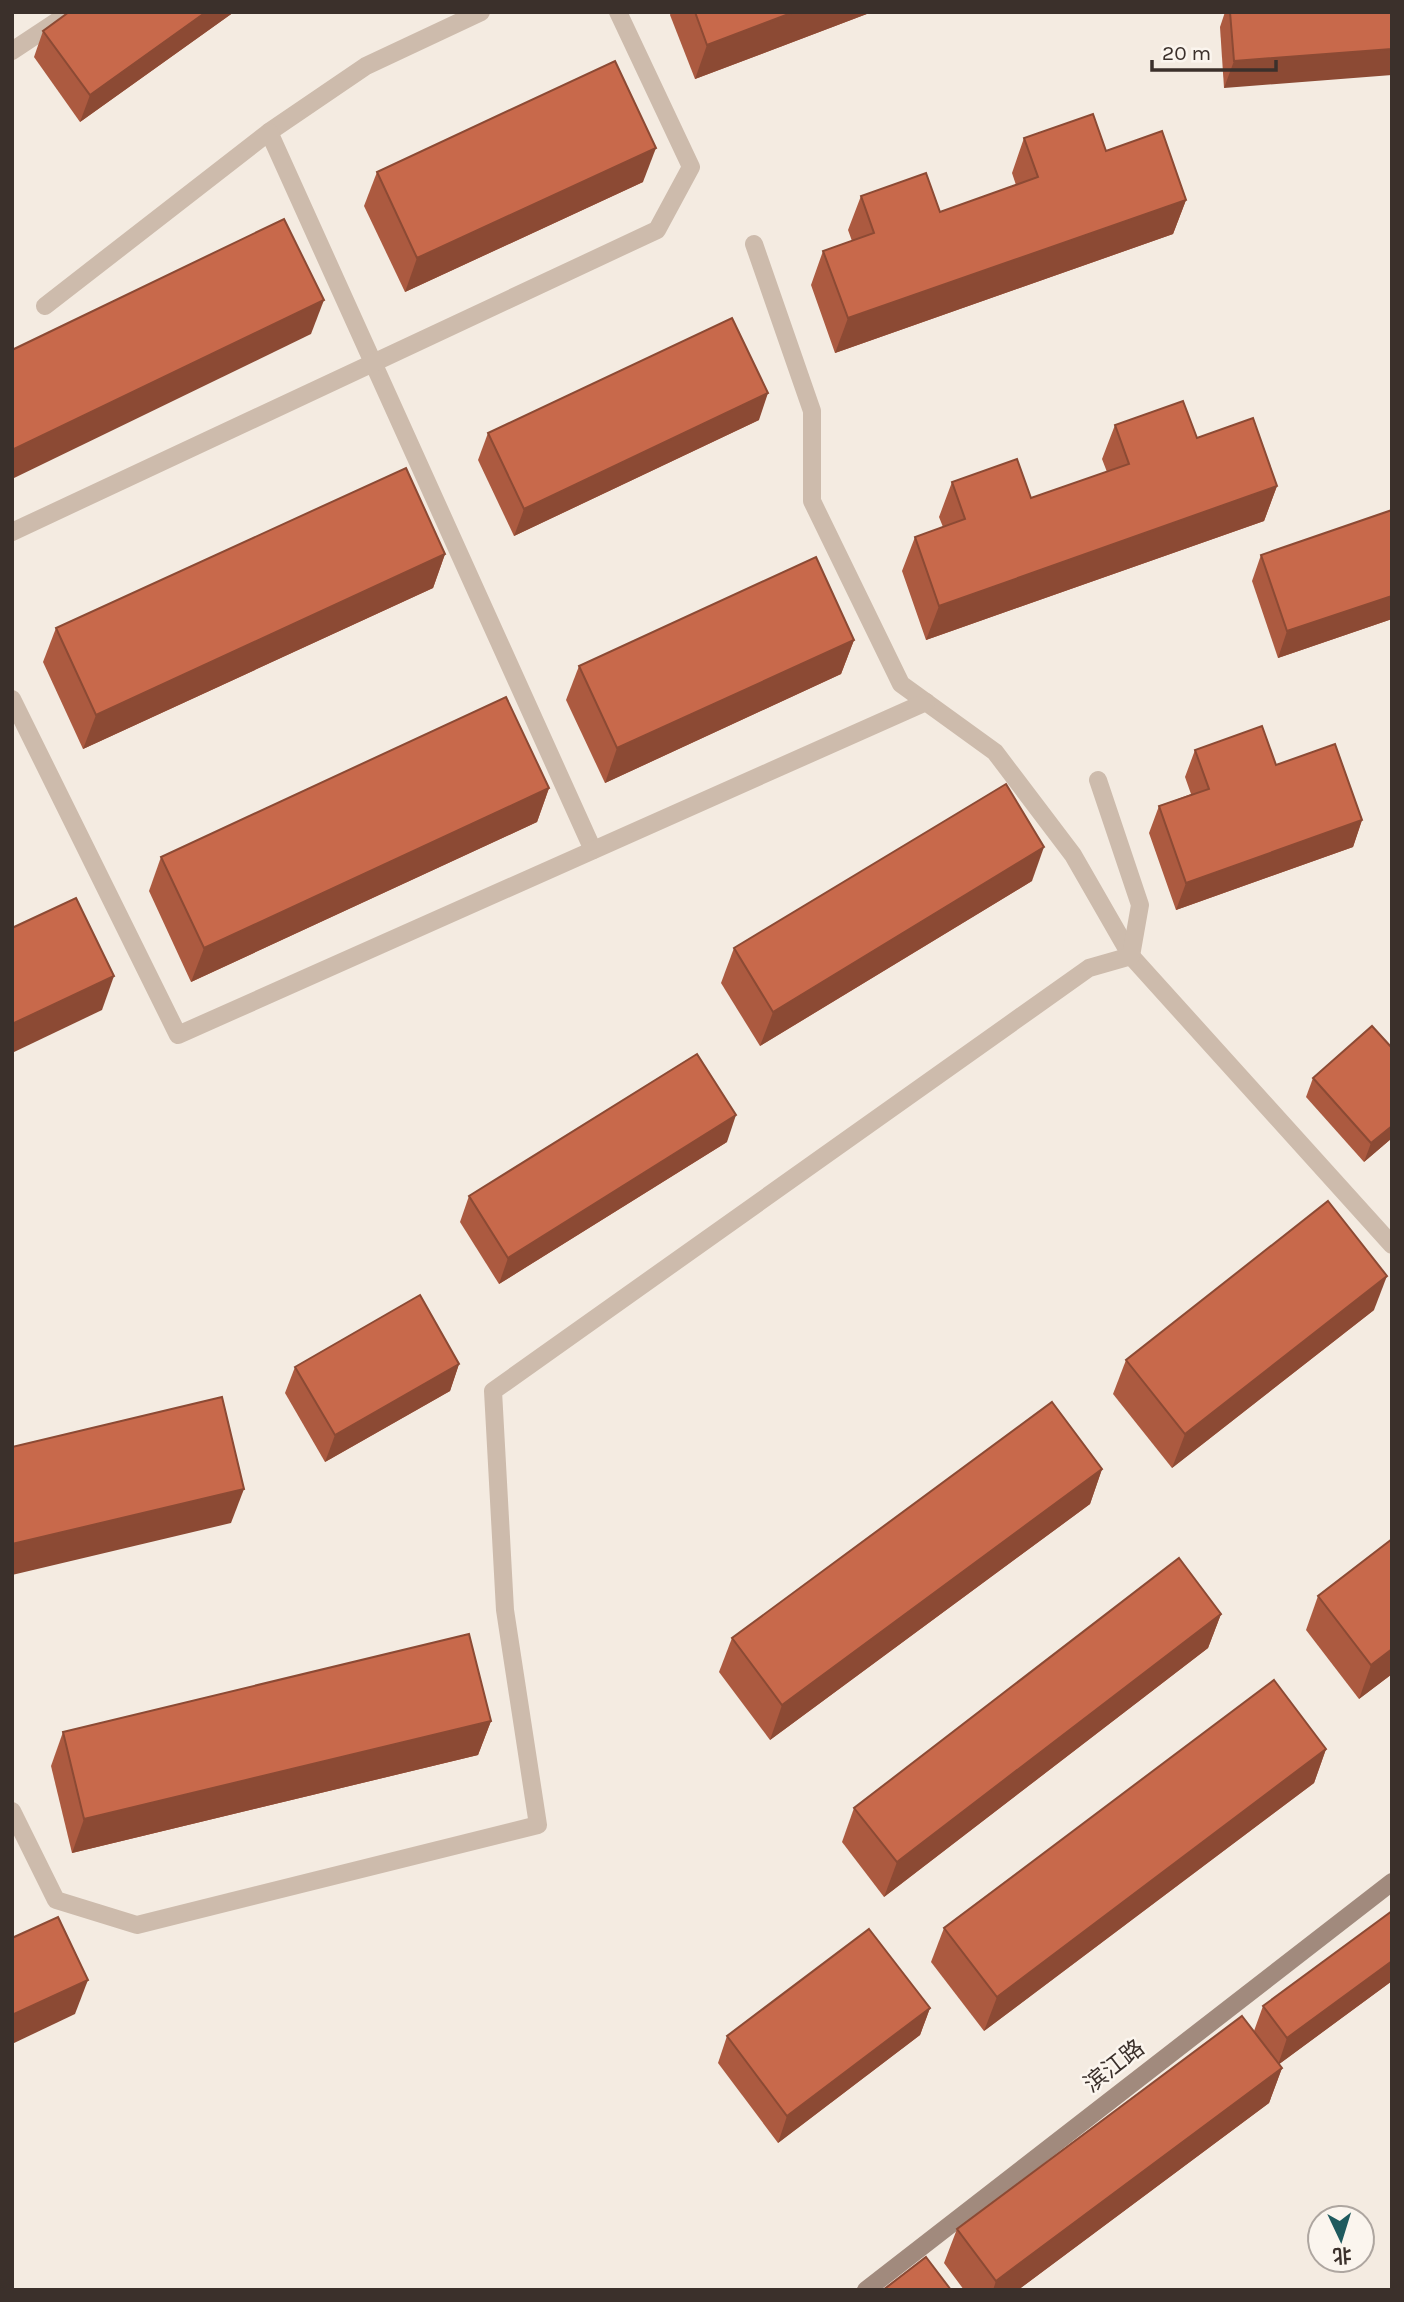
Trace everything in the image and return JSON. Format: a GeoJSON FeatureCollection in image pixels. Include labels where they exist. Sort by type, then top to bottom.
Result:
{"type":"FeatureCollection","features":[{"type":"Feature","properties":{"kind":"main road","name":"滨江路"},"geometry":{"type":"LineString","coordinates":[[866,2290],[1392,1882]]}},
{"type":"Feature","properties":{"kind":"street"},"geometry":{"type":"LineString","coordinates":[[12,51],[71,12]]}},
{"type":"Feature","properties":{"kind":"street"},"geometry":{"type":"LineString","coordinates":[[45,306],[269,132],[366,66],[481,12]]}},
{"type":"Feature","properties":{"kind":"street"},"geometry":{"type":"LineString","coordinates":[[12,532],[657,230],[691,167],[618,12]]}},
{"type":"Feature","properties":{"kind":"street"},"geometry":{"type":"LineString","coordinates":[[269,132],[593,850]]}},
{"type":"Feature","properties":{"kind":"street"},"geometry":{"type":"LineString","coordinates":[[754,244],[812,411],[812,501],[901,684],[995,752],[1073,855],[1131,956],[1392,1245]]}},
{"type":"Feature","properties":{"kind":"street"},"geometry":{"type":"LineString","coordinates":[[12,699],[178,1035],[926,702]]}},
{"type":"Feature","properties":{"kind":"street"},"geometry":{"type":"LineString","coordinates":[[1098,780],[1140,905],[1131,956]]}},
{"type":"Feature","properties":{"kind":"street"},"geometry":{"type":"LineString","coordinates":[[12,1811],[56,1900],[137,1925],[538,1825],[505,1610],[493,1391],[1089,968],[1131,956]]}},
{"type":"Feature","properties":{"kind":"building"},"geometry":{"type":"Polygon","coordinates":[[[69,12],[206,12],[90,95],[43,31],[69,12]]]}},
{"type":"Feature","properties":{"kind":"building"},"geometry":{"type":"Polygon","coordinates":[[[695,12],[794,12],[707,45],[695,12]]]}},
{"type":"Feature","properties":{"kind":"building"},"geometry":{"type":"Polygon","coordinates":[[[1230,12],[1392,12],[1392,49],[1234,61],[1230,12]]]}},
{"type":"Feature","properties":{"kind":"building"},"geometry":{"type":"Polygon","coordinates":[[[615,61],[656,148],[417,258],[377,172],[615,61]]]}},
{"type":"Feature","properties":{"kind":"building"},"geometry":{"type":"Polygon","coordinates":[[[1093,114],[1106,151],[1162,131],[1186,200],[848,318],[823,251],[874,233],[861,196],[926,173],[940,212],[1038,177],[1024,138],[1093,114]]]}},
{"type":"Feature","properties":{"kind":"building"},"geometry":{"type":"Polygon","coordinates":[[[284,219],[324,300],[12,450],[12,350],[284,219]]]}},
{"type":"Feature","properties":{"kind":"building"},"geometry":{"type":"Polygon","coordinates":[[[732,318],[768,393],[524,509],[488,433],[732,318]]]}},
{"type":"Feature","properties":{"kind":"building"},"geometry":{"type":"Polygon","coordinates":[[[1183,401],[1197,438],[1253,418],[1277,486],[939,606],[915,537],[965,519],[952,482],[1017,459],[1031,498],[1129,464],[1115,425],[1183,401]]]}},
{"type":"Feature","properties":{"kind":"building"},"geometry":{"type":"Polygon","coordinates":[[[406,468],[445,554],[96,715],[56,628],[406,468]]]}},
{"type":"Feature","properties":{"kind":"building"},"geometry":{"type":"Polygon","coordinates":[[[1392,510],[1392,596],[1287,631],[1261,555],[1392,510]]]}},
{"type":"Feature","properties":{"kind":"building"},"geometry":{"type":"Polygon","coordinates":[[[816,557],[854,640],[617,748],[579,666],[816,557]]]}},
{"type":"Feature","properties":{"kind":"building"},"geometry":{"type":"Polygon","coordinates":[[[506,697],[549,788],[204,948],[161,857],[506,697]]]}},
{"type":"Feature","properties":{"kind":"building"},"geometry":{"type":"Polygon","coordinates":[[[1262,726],[1276,765],[1335,744],[1362,820],[1186,883],[1159,806],[1209,789],[1195,750],[1262,726]]]}},
{"type":"Feature","properties":{"kind":"building"},"geometry":{"type":"Polygon","coordinates":[[[1006,784],[1044,847],[773,1012],[734,948],[1006,784]]]}},
{"type":"Feature","properties":{"kind":"building"},"geometry":{"type":"Polygon","coordinates":[[[76,898],[114,976],[12,1024],[12,928],[76,898]]]}},
{"type":"Feature","properties":{"kind":"building"},"geometry":{"type":"Polygon","coordinates":[[[1372,1026],[1392,1048],[1392,1126],[1371,1143],[1313,1078],[1372,1026]]]}},
{"type":"Feature","properties":{"kind":"building"},"geometry":{"type":"Polygon","coordinates":[[[697,1054],[736,1115],[508,1258],[469,1196],[697,1054]]]}},
{"type":"Feature","properties":{"kind":"building"},"geometry":{"type":"Polygon","coordinates":[[[1328,1201],[1387,1276],[1185,1434],[1126,1360],[1328,1201]]]}},
{"type":"Feature","properties":{"kind":"building"},"geometry":{"type":"Polygon","coordinates":[[[420,1295],[459,1364],[335,1435],[295,1367],[420,1295]]]}},
{"type":"Feature","properties":{"kind":"building"},"geometry":{"type":"Polygon","coordinates":[[[222,1397],[244,1489],[12,1544],[12,1447],[222,1397]]]}},
{"type":"Feature","properties":{"kind":"building"},"geometry":{"type":"Polygon","coordinates":[[[1052,1402],[1102,1469],[782,1705],[732,1638],[1052,1402]]]}},
{"type":"Feature","properties":{"kind":"building"},"geometry":{"type":"Polygon","coordinates":[[[1392,1539],[1392,1649],[1371,1665],[1318,1596],[1392,1539]]]}},
{"type":"Feature","properties":{"kind":"building"},"geometry":{"type":"Polygon","coordinates":[[[1179,1558],[1221,1614],[897,1862],[854,1808],[1179,1558]]]}},
{"type":"Feature","properties":{"kind":"building"},"geometry":{"type":"Polygon","coordinates":[[[469,1634],[491,1721],[84,1819],[63,1732],[469,1634]]]}},
{"type":"Feature","properties":{"kind":"building"},"geometry":{"type":"Polygon","coordinates":[[[1274,1680],[1326,1749],[997,1997],[944,1928],[1274,1680]]]}},
{"type":"Feature","properties":{"kind":"building"},"geometry":{"type":"Polygon","coordinates":[[[1392,1911],[1392,1961],[1287,2038],[1263,2006],[1392,1911]]]}},
{"type":"Feature","properties":{"kind":"building"},"geometry":{"type":"Polygon","coordinates":[[[58,1917],[88,1980],[12,2015],[12,1938],[58,1917]]]}},
{"type":"Feature","properties":{"kind":"building"},"geometry":{"type":"Polygon","coordinates":[[[869,1929],[930,2008],[787,2116],[727,2036],[869,1929]]]}},
{"type":"Feature","properties":{"kind":"building"},"geometry":{"type":"Polygon","coordinates":[[[1242,2016],[1282,2068],[996,2281],[957,2229],[1242,2016]]]}},
{"type":"Feature","properties":{"kind":"building"},"geometry":{"type":"Polygon","coordinates":[[[926,2257],[951,2290],[883,2290],[926,2257]]]}}]}
